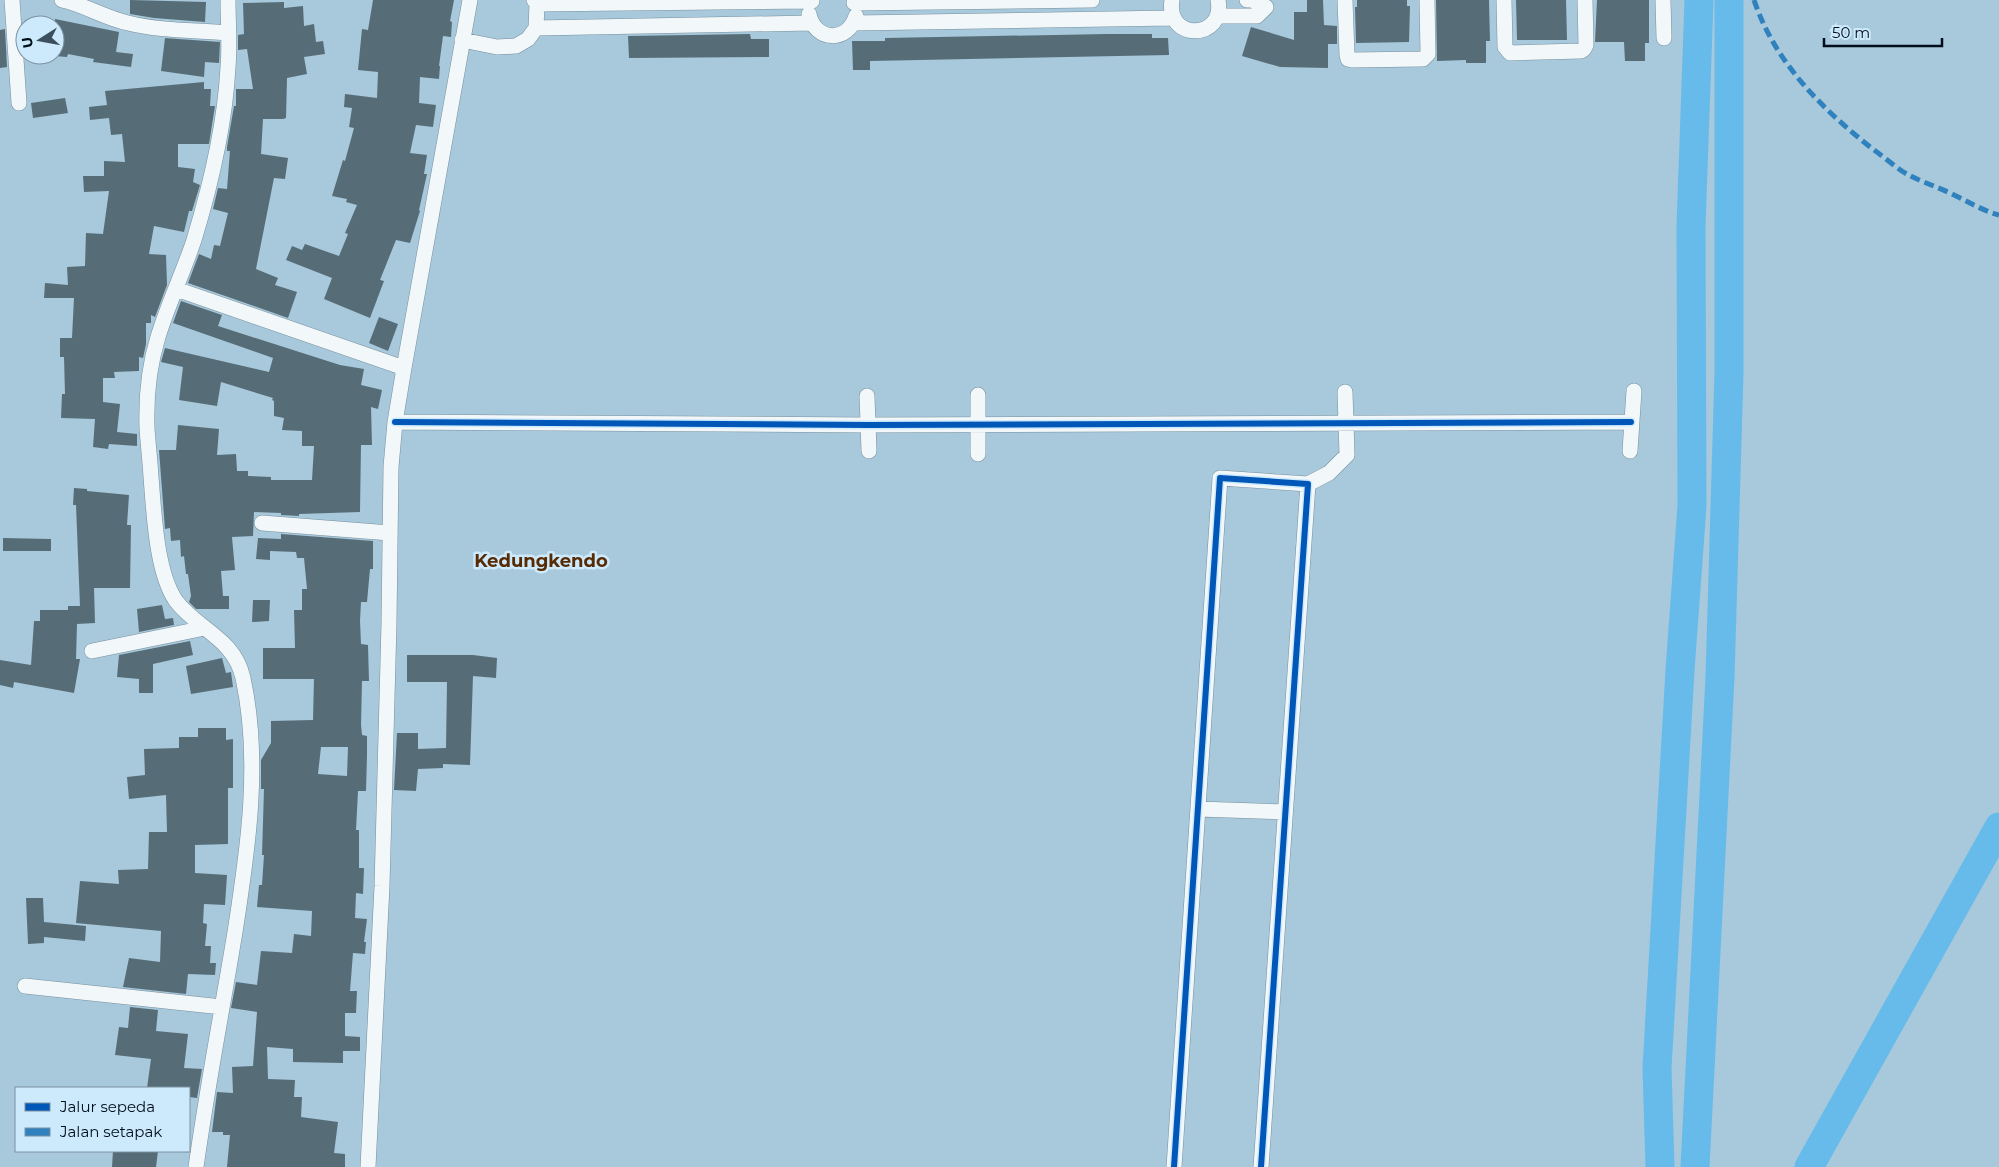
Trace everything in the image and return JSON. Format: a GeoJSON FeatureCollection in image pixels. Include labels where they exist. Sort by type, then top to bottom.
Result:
{"type":"FeatureCollection","features":[{"type":"Feature","properties":{"kind":"street"},"geometry":{"type":"LineString","coordinates":[[0,0],[5,0]]}},
{"type":"Feature","properties":{"kind":"street"},"geometry":{"type":"LineString","coordinates":[[12,0],[19,104]]}},
{"type":"Feature","properties":{"kind":"street"},"geometry":{"type":"LineString","coordinates":[[63,0],[109,17],[151,28],[228,33]]}},
{"type":"Feature","properties":{"kind":"street"},"geometry":{"type":"LineString","coordinates":[[196,1167],[195,1134],[222,1007],[243,884],[248,838],[251,769],[250,730],[244,682],[236,659],[228,647],[180,606],[169,588],[158,546],[147,427],[150,372],[157,338],[176,289],[205,201],[220,142],[228,72],[228,0]]}},
{"type":"Feature","properties":{"kind":"street"},"geometry":{"type":"LineString","coordinates":[[368,1167],[382,886],[391,468],[395,422],[470,0]]}},
{"type":"Feature","properties":{"kind":"street"},"geometry":{"type":"LineString","coordinates":[[462,40],[496,48],[512,47],[528,39],[536,28],[535,2],[577,4],[812,0],[809,12],[811,23],[820,33],[832,36],[844,33],[854,24],[856,13],[853,2],[1092,0]]}},
{"type":"Feature","properties":{"kind":"street"},"geometry":{"type":"LineString","coordinates":[[1172,0],[1173,18],[1181,27],[1191,31],[1202,31],[1212,25],[1218,16],[1218,0]]}},
{"type":"Feature","properties":{"kind":"street"},"geometry":{"type":"LineString","coordinates":[[1246,0],[1270,4]]}},
{"type":"Feature","properties":{"kind":"street"},"geometry":{"type":"LineString","coordinates":[[1345,0],[1347,55],[1348,59],[1352,60],[1423,59],[1426,57],[1428,54],[1426,0]]}},
{"type":"Feature","properties":{"kind":"street"},"geometry":{"type":"LineString","coordinates":[[1504,0],[1505,47],[1510,53],[1581,51],[1584,49],[1586,45],[1585,0]]}},
{"type":"Feature","properties":{"kind":"street"},"geometry":{"type":"LineString","coordinates":[[1663,0],[1664,38]]}},
{"type":"Feature","properties":{"kind":"street"},"geometry":{"type":"LineString","coordinates":[[577,4],[578,28]]}},
{"type":"Feature","properties":{"kind":"street"},"geometry":{"type":"LineString","coordinates":[[1218,16],[1256,16],[1270,4]]}},
{"type":"Feature","properties":{"kind":"street"},"geometry":{"type":"LineString","coordinates":[[854,24],[1173,18]]}},
{"type":"Feature","properties":{"kind":"street"},"geometry":{"type":"LineString","coordinates":[[536,28],[811,23]]}},
{"type":"Feature","properties":{"kind":"street"},"geometry":{"type":"LineString","coordinates":[[176,289],[404,368]]}},
{"type":"Feature","properties":{"kind":"street"},"geometry":{"type":"LineString","coordinates":[[1630,450],[1634,391]]}},
{"type":"Feature","properties":{"kind":"street"},"geometry":{"type":"LineString","coordinates":[[1174,1167],[1220,478],[1308,484],[1329,473],[1347,455],[1345,392]]}},
{"type":"Feature","properties":{"kind":"street"},"geometry":{"type":"LineString","coordinates":[[978,395],[978,454]]}},
{"type":"Feature","properties":{"kind":"street"},"geometry":{"type":"LineString","coordinates":[[867,396],[869,451]]}},
{"type":"Feature","properties":{"kind":"street"},"geometry":{"type":"LineString","coordinates":[[395,422],[868,425],[1631,422]]}},
{"type":"Feature","properties":{"kind":"street"},"geometry":{"type":"LineString","coordinates":[[1261,1167],[1308,484]]}},
{"type":"Feature","properties":{"kind":"street"},"geometry":{"type":"LineString","coordinates":[[262,523],[390,533]]}},
{"type":"Feature","properties":{"kind":"street"},"geometry":{"type":"LineString","coordinates":[[92,651],[205,628]]}},
{"type":"Feature","properties":{"kind":"street"},"geometry":{"type":"LineString","coordinates":[[1198,809],[1285,812]]}},
{"type":"Feature","properties":{"kind":"street"},"geometry":{"type":"LineString","coordinates":[[25,986],[222,1007]]}},
{"type":"Feature","properties":{"kind":"building"},"geometry":{"type":"Polygon","coordinates":[[[130,0],[206,2],[205,22],[130,14],[130,0]]]}},
{"type":"Feature","properties":{"kind":"building"},"geometry":{"type":"Polygon","coordinates":[[[373,0],[454,0],[450,21],[452,22],[451,37],[443,36],[439,79],[420,77],[419,103],[436,105],[433,127],[416,125],[410,153],[427,155],[424,174],[427,174],[420,211],[410,243],[396,240],[380,280],[384,281],[370,318],[324,299],[332,278],[286,260],[292,246],[302,250],[305,244],[339,256],[348,234],[345,233],[357,205],[346,202],[347,199],[332,196],[343,160],[345,161],[354,128],[349,127],[352,108],[344,107],[345,94],[377,98],[378,72],[358,70],[362,29],[368,30],[373,0]]]}},
{"type":"Feature","properties":{"kind":"building"},"geometry":{"type":"Polygon","coordinates":[[[1307,0],[1323,0],[1324,25],[1337,26],[1337,44],[1328,44],[1328,68],[1280,67],[1242,56],[1251,27],[1294,40],[1294,12],[1307,12],[1307,0]]]}},
{"type":"Feature","properties":{"kind":"building"},"geometry":{"type":"Polygon","coordinates":[[[1357,0],[1407,0],[1407,6],[1410,6],[1409,42],[1356,43],[1355,7],[1357,7],[1357,0]]]}},
{"type":"Feature","properties":{"kind":"building"},"geometry":{"type":"Polygon","coordinates":[[[1436,0],[1489,0],[1490,41],[1486,41],[1486,63],[1466,63],[1466,60],[1437,61],[1436,0]]]}},
{"type":"Feature","properties":{"kind":"building"},"geometry":{"type":"Polygon","coordinates":[[[1516,0],[1566,0],[1567,40],[1517,40],[1516,0]]]}},
{"type":"Feature","properties":{"kind":"building"},"geometry":{"type":"Polygon","coordinates":[[[1597,0],[1649,0],[1649,43],[1645,43],[1645,61],[1625,61],[1624,42],[1595,42],[1597,0]]]}},
{"type":"Feature","properties":{"kind":"building"},"geometry":{"type":"Polygon","coordinates":[[[284,2],[284,8],[303,6],[304,26],[314,24],[316,42],[323,41],[325,54],[304,57],[307,74],[287,78],[286,118],[263,119],[261,154],[288,158],[285,179],[274,178],[256,269],[278,278],[275,285],[297,292],[288,318],[188,283],[199,254],[211,259],[214,245],[220,246],[228,213],[213,209],[218,188],[227,189],[230,151],[227,151],[227,147],[234,106],[236,106],[236,89],[253,89],[247,49],[238,50],[238,35],[244,34],[243,3],[284,2]]]}},
{"type":"Feature","properties":{"kind":"building"},"geometry":{"type":"Polygon","coordinates":[[[65,21],[119,32],[116,52],[133,54],[131,67],[93,62],[94,59],[68,54],[65,57],[65,21]]]}},
{"type":"Feature","properties":{"kind":"building"},"geometry":{"type":"Polygon","coordinates":[[[5,29],[7,67],[0,68],[0,30],[5,29]]]}},
{"type":"Feature","properties":{"kind":"building"},"geometry":{"type":"Polygon","coordinates":[[[750,34],[751,39],[769,39],[769,57],[629,58],[628,36],[750,34]]]}},
{"type":"Feature","properties":{"kind":"building"},"geometry":{"type":"Polygon","coordinates":[[[1152,34],[1152,38],[1168,38],[1169,55],[870,61],[870,70],[853,70],[852,41],[885,41],[885,38],[1152,34]]]}},
{"type":"Feature","properties":{"kind":"building"},"geometry":{"type":"Polygon","coordinates":[[[165,38],[220,42],[219,63],[205,62],[204,77],[161,71],[165,38]]]}},
{"type":"Feature","properties":{"kind":"building"},"geometry":{"type":"Polygon","coordinates":[[[204,82],[204,89],[211,89],[210,106],[215,106],[209,144],[178,144],[178,167],[195,169],[193,182],[200,185],[192,211],[189,211],[184,232],[154,226],[149,254],[166,255],[167,285],[155,317],[151,315],[151,323],[146,323],[146,344],[143,358],[139,357],[139,371],[114,372],[115,378],[103,378],[103,402],[120,404],[117,432],[137,434],[137,446],[109,444],[108,449],[93,447],[95,419],[61,418],[62,394],[65,394],[64,357],[60,357],[60,338],[72,338],[74,298],[44,298],[45,283],[68,285],[67,267],[85,266],[86,233],[103,234],[109,191],[84,192],[83,176],[104,176],[104,161],[125,162],[122,134],[111,135],[109,118],[90,120],[89,107],[107,105],[105,91],[204,82]]]}},
{"type":"Feature","properties":{"kind":"building"},"geometry":{"type":"Polygon","coordinates":[[[65,98],[68,113],[33,118],[31,103],[65,98]]]}},
{"type":"Feature","properties":{"kind":"building"},"geometry":{"type":"Polygon","coordinates":[[[181,301],[222,315],[218,326],[340,365],[364,369],[361,385],[382,390],[378,409],[371,407],[372,445],[361,445],[360,512],[299,514],[299,516],[254,512],[253,536],[232,537],[235,570],[221,571],[223,596],[229,596],[229,609],[196,609],[189,602],[191,596],[188,574],[186,574],[184,556],[181,557],[180,540],[171,541],[170,528],[165,529],[159,450],[176,450],[178,425],[219,429],[217,455],[236,454],[237,471],[248,471],[248,476],[271,477],[271,480],[312,480],[314,446],[302,446],[302,431],[282,430],[284,418],[274,416],[273,398],[221,382],[217,406],[179,400],[183,367],[161,362],[165,348],[269,372],[273,358],[173,323],[181,301]]]}},
{"type":"Feature","properties":{"kind":"building"},"geometry":{"type":"Polygon","coordinates":[[[379,317],[398,324],[388,351],[369,343],[379,317]]]}},
{"type":"Feature","properties":{"kind":"building"},"geometry":{"type":"Polygon","coordinates":[[[74,488],[129,495],[127,525],[131,525],[130,588],[94,588],[95,623],[77,624],[76,659],[80,659],[74,693],[14,682],[13,688],[0,685],[0,660],[31,665],[34,621],[40,621],[40,610],[68,610],[68,606],[80,606],[76,505],[73,505],[74,488]]]}},
{"type":"Feature","properties":{"kind":"building"},"geometry":{"type":"Polygon","coordinates":[[[281,534],[373,541],[373,569],[370,569],[367,602],[361,602],[361,644],[368,645],[369,681],[362,681],[361,725],[362,735],[367,736],[366,791],[358,791],[356,830],[359,830],[359,868],[364,868],[363,894],[356,893],[355,918],[367,919],[364,942],[366,942],[365,954],[353,953],[350,991],[357,991],[356,1013],[345,1013],[345,1036],[360,1037],[360,1051],[343,1051],[343,1063],[293,1062],[293,1049],[267,1047],[268,1079],[295,1080],[294,1097],[302,1097],[301,1117],[338,1122],[334,1153],[345,1154],[345,1167],[227,1167],[230,1135],[223,1135],[223,1132],[212,1132],[217,1092],[233,1093],[232,1067],[253,1066],[257,1012],[231,1008],[236,982],[257,985],[261,951],[292,953],[294,934],[311,936],[312,911],[257,907],[259,885],[262,885],[264,855],[262,855],[264,789],[261,789],[261,760],[271,743],[271,721],[313,720],[314,679],[263,679],[263,648],[295,648],[294,610],[302,610],[302,589],[307,589],[304,558],[297,558],[296,552],[270,551],[270,560],[256,559],[258,538],[281,539],[281,534]],[[321,747],[318,774],[347,776],[348,747],[321,747]]]}},
{"type":"Feature","properties":{"kind":"building"},"geometry":{"type":"Polygon","coordinates":[[[3,538],[51,539],[51,551],[3,551],[3,538]]]}},
{"type":"Feature","properties":{"kind":"building"},"geometry":{"type":"Polygon","coordinates":[[[253,600],[270,600],[269,621],[252,622],[253,600]]]}},
{"type":"Feature","properties":{"kind":"building"},"geometry":{"type":"Polygon","coordinates":[[[162,605],[165,619],[173,618],[174,625],[139,632],[137,609],[162,605]]]}},
{"type":"Feature","properties":{"kind":"building"},"geometry":{"type":"Polygon","coordinates":[[[190,641],[193,655],[153,664],[153,693],[139,693],[139,679],[117,677],[119,655],[190,641]]]}},
{"type":"Feature","properties":{"kind":"building"},"geometry":{"type":"Polygon","coordinates":[[[407,655],[473,655],[497,658],[496,678],[473,676],[470,765],[443,764],[443,768],[418,769],[416,791],[394,790],[397,733],[418,733],[418,749],[446,748],[447,682],[407,682],[407,655]]]}},
{"type":"Feature","properties":{"kind":"building"},"geometry":{"type":"Polygon","coordinates":[[[222,658],[226,673],[231,672],[233,687],[191,694],[186,666],[222,658]]]}},
{"type":"Feature","properties":{"kind":"building"},"geometry":{"type":"Polygon","coordinates":[[[198,728],[226,728],[226,740],[233,739],[233,788],[228,788],[228,844],[195,845],[195,873],[227,875],[225,905],[204,904],[203,923],[207,924],[205,946],[211,946],[210,963],[216,963],[215,975],[188,974],[186,994],[123,987],[129,958],[160,962],[161,931],[76,923],[80,881],[119,884],[118,870],[148,869],[149,832],[167,832],[166,795],[129,799],[127,777],[145,775],[144,749],[179,748],[179,737],[198,737],[198,728]]]}},
{"type":"Feature","properties":{"kind":"building"},"geometry":{"type":"Polygon","coordinates":[[[26,898],[43,898],[44,922],[86,926],[85,941],[44,937],[44,943],[28,944],[26,898]]]}},
{"type":"Feature","properties":{"kind":"building"},"geometry":{"type":"Polygon","coordinates":[[[130,1007],[158,1010],[156,1031],[188,1034],[184,1068],[202,1069],[197,1098],[190,1097],[190,1087],[147,1087],[151,1059],[115,1055],[119,1027],[128,1028],[130,1007]]]}},
{"type":"Feature","properties":{"kind":"building"},"geometry":{"type":"Polygon","coordinates":[[[113,1152],[158,1152],[156,1167],[112,1167],[113,1152]]]}},
{"type":"Feature","properties":{"kind":"waterway"},"geometry":{"type":"LineString","coordinates":[[1660,1167],[1657,1068],[1680,670],[1692,506],[1691,227],[1699,0]]}},
{"type":"Feature","properties":{"kind":"waterway"},"geometry":{"type":"LineString","coordinates":[[1695,1167],[1720,677],[1729,373],[1729,0]]}},
{"type":"Feature","properties":{"kind":"waterway"},"geometry":{"type":"LineString","coordinates":[[1809,1167],[1999,827]]}},
{"type":"Feature","properties":{"kind":"marked path"},"geometry":{"type":"LineString","coordinates":[[1754,0],[1763,23],[1788,65],[1819,102],[1855,135],[1905,173],[1999,215]]}},
{"type":"Feature","properties":{"kind":"cycle path"},"geometry":{"type":"LineString","coordinates":[[395,422],[868,425],[1631,422]]}},
{"type":"Feature","properties":{"kind":"cycle path"},"geometry":{"type":"LineString","coordinates":[[1174,1167],[1220,478],[1308,484],[1261,1167]]}},
{"type":"Feature","properties":{"kind":"district","name":"Kedungkendo"},"geometry":{"type":"Point","coordinates":[541,561]}}]}
